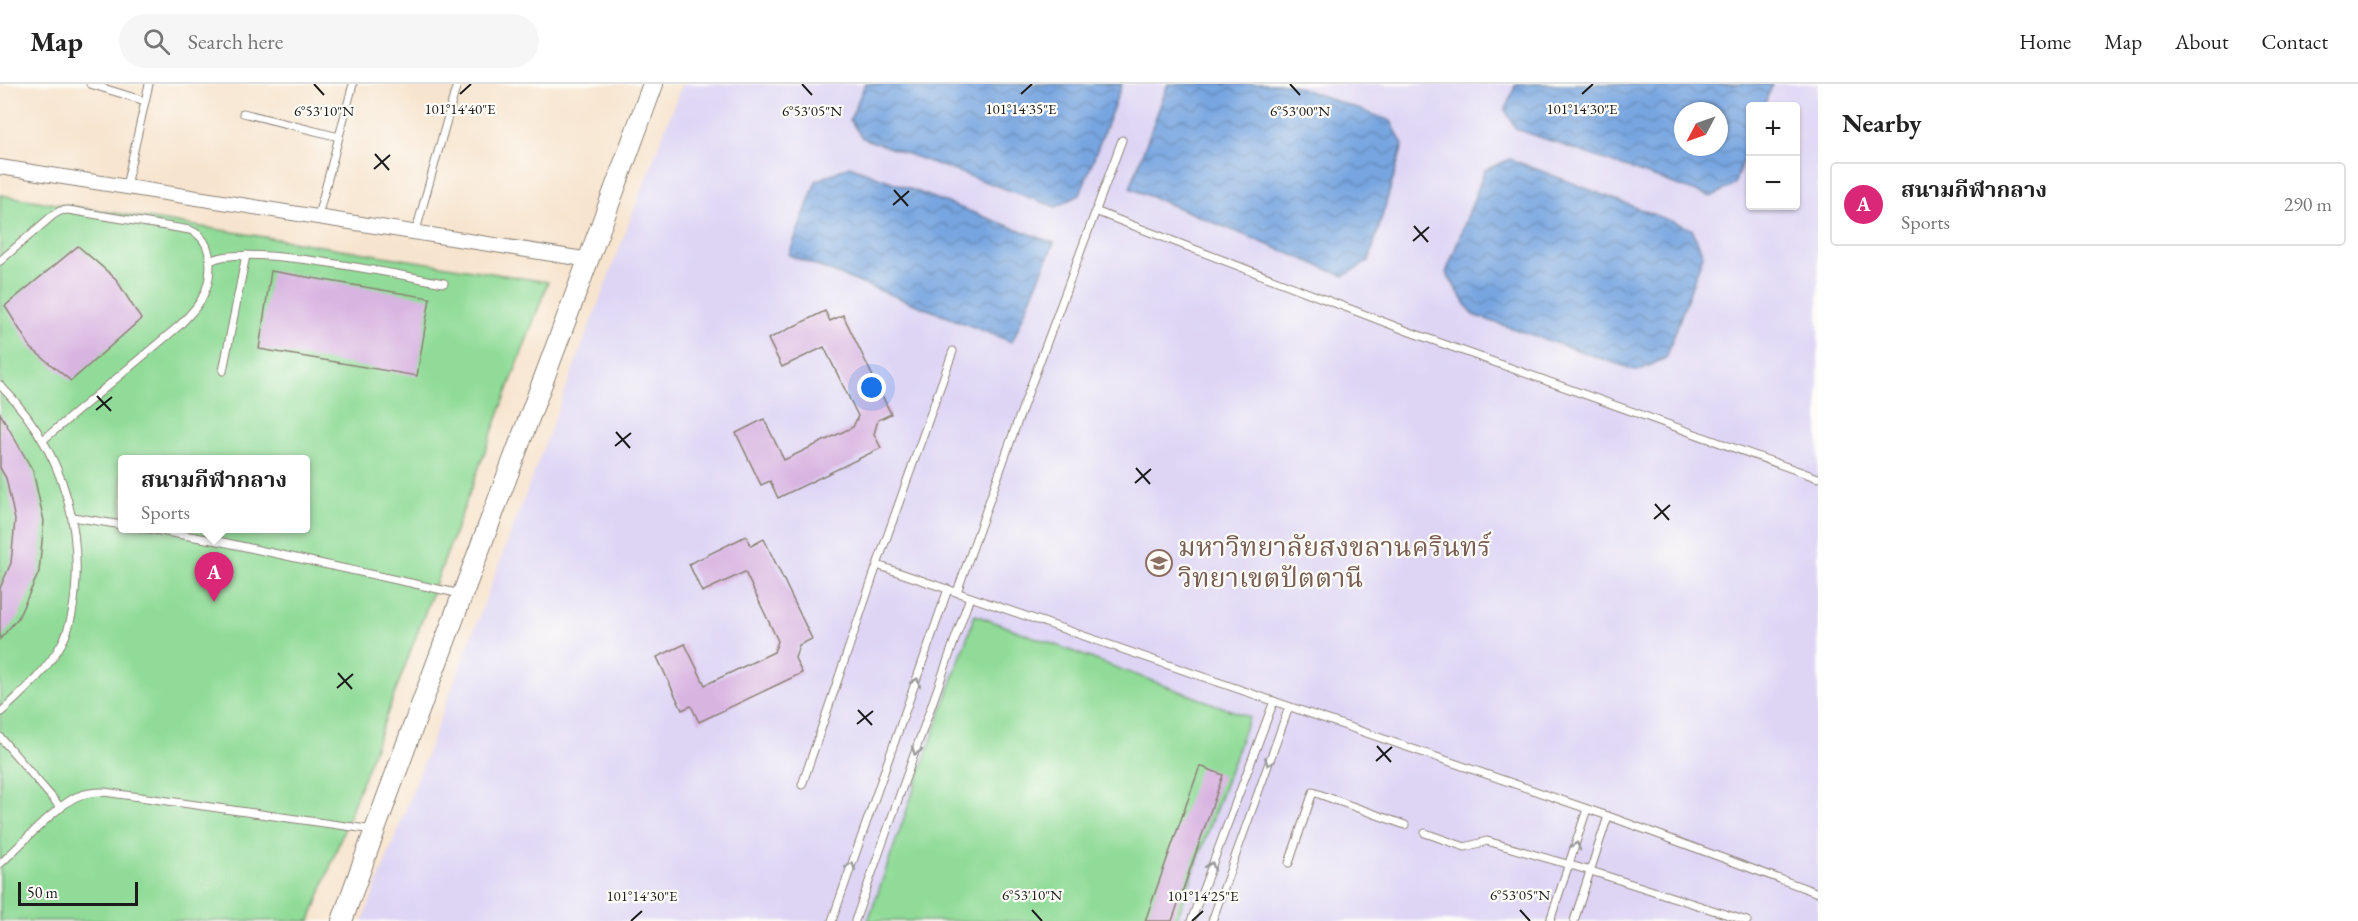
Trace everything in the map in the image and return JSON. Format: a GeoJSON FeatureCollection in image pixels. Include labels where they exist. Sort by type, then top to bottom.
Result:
{"type":"FeatureCollection","features":[{"type":"Feature","properties":{"kind":"street"},"geometry":{"type":"LineString","coordinates":[[342,921],[461,595],[590,260],[653,84]]}},
{"type":"Feature","properties":{"kind":"street"},"geometry":{"type":"LineString","coordinates":[[0,167],[590,260]]}},
{"type":"Feature","properties":{"kind":"lane"},"geometry":{"type":"LineString","coordinates":[[90,84],[146,101]]}},
{"type":"Feature","properties":{"kind":"lane"},"geometry":{"type":"LineString","coordinates":[[126,186],[149,84]]}},
{"type":"Feature","properties":{"kind":"lane"},"geometry":{"type":"LineString","coordinates":[[318,216],[353,84]]}},
{"type":"Feature","properties":{"kind":"lane"},"geometry":{"type":"LineString","coordinates":[[416,234],[457,84]]}},
{"type":"Feature","properties":{"kind":"lane"},"geometry":{"type":"LineString","coordinates":[[243,113],[339,137]]}},
{"type":"Feature","properties":{"kind":"lane"},"geometry":{"type":"LineString","coordinates":[[957,592],[1122,140]]}},
{"type":"Feature","properties":{"kind":"lane"},"geometry":{"type":"LineString","coordinates":[[0,261],[52,216],[60,211],[68,210],[190,230],[204,239],[210,261],[207,289],[195,309],[180,325],[43,440]]}},
{"type":"Feature","properties":{"kind":"lane"},"geometry":{"type":"LineString","coordinates":[[1095,211],[1421,336],[1818,478]]}},
{"type":"Feature","properties":{"kind":"lane"},"geometry":{"type":"LineString","coordinates":[[210,261],[223,255],[246,255],[339,265],[444,283]]}},
{"type":"Feature","properties":{"kind":"lane"},"geometry":{"type":"LineString","coordinates":[[224,371],[246,255]]}},
{"type":"Feature","properties":{"kind":"lane"},"geometry":{"type":"LineString","coordinates":[[802,785],[953,351]]}},
{"type":"Feature","properties":{"kind":"lane"},"geometry":{"type":"LineString","coordinates":[[0,386],[19,404],[43,440],[63,481],[73,517],[77,557],[76,590],[71,619],[64,639],[48,666],[0,713]]}},
{"type":"Feature","properties":{"kind":"lane"},"geometry":{"type":"LineString","coordinates":[[73,517],[118,524]]}},
{"type":"Feature","properties":{"kind":"lane"},"geometry":{"type":"LineString","coordinates":[[172,533],[218,541],[461,595]]}},
{"type":"Feature","properties":{"kind":"lane"},"geometry":{"type":"LineString","coordinates":[[877,565],[1608,816],[1818,893]]}},
{"type":"Feature","properties":{"kind":"lane"},"geometry":{"type":"LineString","coordinates":[[832,921],[948,589]]}},
{"type":"Feature","properties":{"kind":"lane"},"geometry":{"type":"LineString","coordinates":[[855,921],[970,597]]}},
{"type":"Feature","properties":{"kind":"lane"},"geometry":{"type":"LineString","coordinates":[[1191,921],[1274,701]]}},
{"type":"Feature","properties":{"kind":"lane"},"geometry":{"type":"LineString","coordinates":[[1212,921],[1289,706]]}},
{"type":"Feature","properties":{"kind":"lane"},"geometry":{"type":"LineString","coordinates":[[0,737],[61,808]]}},
{"type":"Feature","properties":{"kind":"lane"},"geometry":{"type":"LineString","coordinates":[[0,864],[61,808],[76,797],[90,793],[104,792],[374,830]]}},
{"type":"Feature","properties":{"kind":"lane"},"geometry":{"type":"LineString","coordinates":[[1289,863],[1313,792],[1405,825]]}},
{"type":"Feature","properties":{"kind":"lane"},"geometry":{"type":"LineString","coordinates":[[1550,921],[1587,809]]}},
{"type":"Feature","properties":{"kind":"lane"},"geometry":{"type":"LineString","coordinates":[[1574,921],[1608,816]]}},
{"type":"Feature","properties":{"kind":"lane"},"geometry":{"type":"LineString","coordinates":[[1425,833],[1465,847],[1487,841],[1591,871],[1747,921]]}},
{"type":"Feature","properties":{"kind":"shaded area","name":"มหาวิทยาลัยสงขลานครินทร์ วิทยาเขตปัตตานี"},"geometry":{"type":"Polygon","coordinates":[[[682,84],[1818,84],[1818,921],[363,921],[682,84]]]}},
{"type":"Feature","properties":{"kind":"green space"},"geometry":{"type":"Polygon","coordinates":[[[0,195],[548,282],[310,921],[0,921],[0,195]]]}},
{"type":"Feature","properties":{"kind":"green space"},"geometry":{"type":"Polygon","coordinates":[[[975,615],[1249,717],[1176,921],[868,921],[975,615]]]}},
{"type":"Feature","properties":{"kind":"water"},"geometry":{"type":"Polygon","coordinates":[[[865,84],[1122,84],[1080,195],[1056,207],[862,138],[850,120],[865,84]]]}},
{"type":"Feature","properties":{"kind":"water"},"geometry":{"type":"Polygon","coordinates":[[[1168,84],[1290,84],[1391,121],[1403,145],[1369,261],[1344,276],[1130,188],[1168,84]]]}},
{"type":"Feature","properties":{"kind":"water"},"geometry":{"type":"Polygon","coordinates":[[[1516,84],[1772,84],[1765,102],[1746,102],[1746,152],[1734,185],[1711,197],[1516,129],[1505,110],[1516,84]]]}},
{"type":"Feature","properties":{"kind":"water"},"geometry":{"type":"Polygon","coordinates":[[[1510,159],[1692,229],[1703,255],[1666,358],[1638,371],[1473,315],[1446,273],[1485,170],[1510,159]]]}},
{"type":"Feature","properties":{"kind":"water"},"geometry":{"type":"Polygon","coordinates":[[[849,166],[1054,243],[1012,342],[789,255],[816,181],[849,166]]]}},
{"type":"Feature","properties":{"kind":"building"},"geometry":{"type":"Polygon","coordinates":[[[78,246],[116,279],[141,319],[71,381],[31,348],[5,306],[78,246]]]}},
{"type":"Feature","properties":{"kind":"building"},"geometry":{"type":"Polygon","coordinates":[[[271,271],[430,298],[417,376],[259,349],[271,271]]]}},
{"type":"Feature","properties":{"kind":"building"},"geometry":{"type":"Polygon","coordinates":[[[825,311],[830,321],[843,315],[891,414],[878,420],[874,434],[881,448],[778,498],[770,481],[761,485],[736,433],[764,419],[784,460],[853,427],[858,416],[824,347],[782,367],[768,339],[825,311]]]}},
{"type":"Feature","properties":{"kind":"building"},"geometry":{"type":"Polygon","coordinates":[[[0,413],[33,471],[44,521],[39,572],[18,618],[0,639],[0,588],[11,563],[15,520],[6,478],[0,468],[0,413]]]}},
{"type":"Feature","properties":{"kind":"building"},"geometry":{"type":"Polygon","coordinates":[[[746,536],[751,546],[764,539],[812,639],[799,645],[795,658],[802,673],[699,722],[691,706],[682,710],[657,657],[685,644],[705,685],[774,652],[778,641],[745,572],[702,592],[689,564],[746,536]]]}},
{"type":"Feature","properties":{"kind":"building"},"geometry":{"type":"Polygon","coordinates":[[[1200,766],[1223,775],[1172,921],[1145,921],[1200,766]]]}},
{"type":"Feature","properties":{"kind":"place","name":"มหาวิทยาลัยสงขลานครินทร์ วิทยาเขตปัตตานี"},"geometry":{"type":"Point","coordinates":[1159,563]}},
{"type":"Feature","properties":{"kind":"place","name":"สนามกีฬากลาง"},"geometry":{"type":"Point","coordinates":[214,602]}}]}
